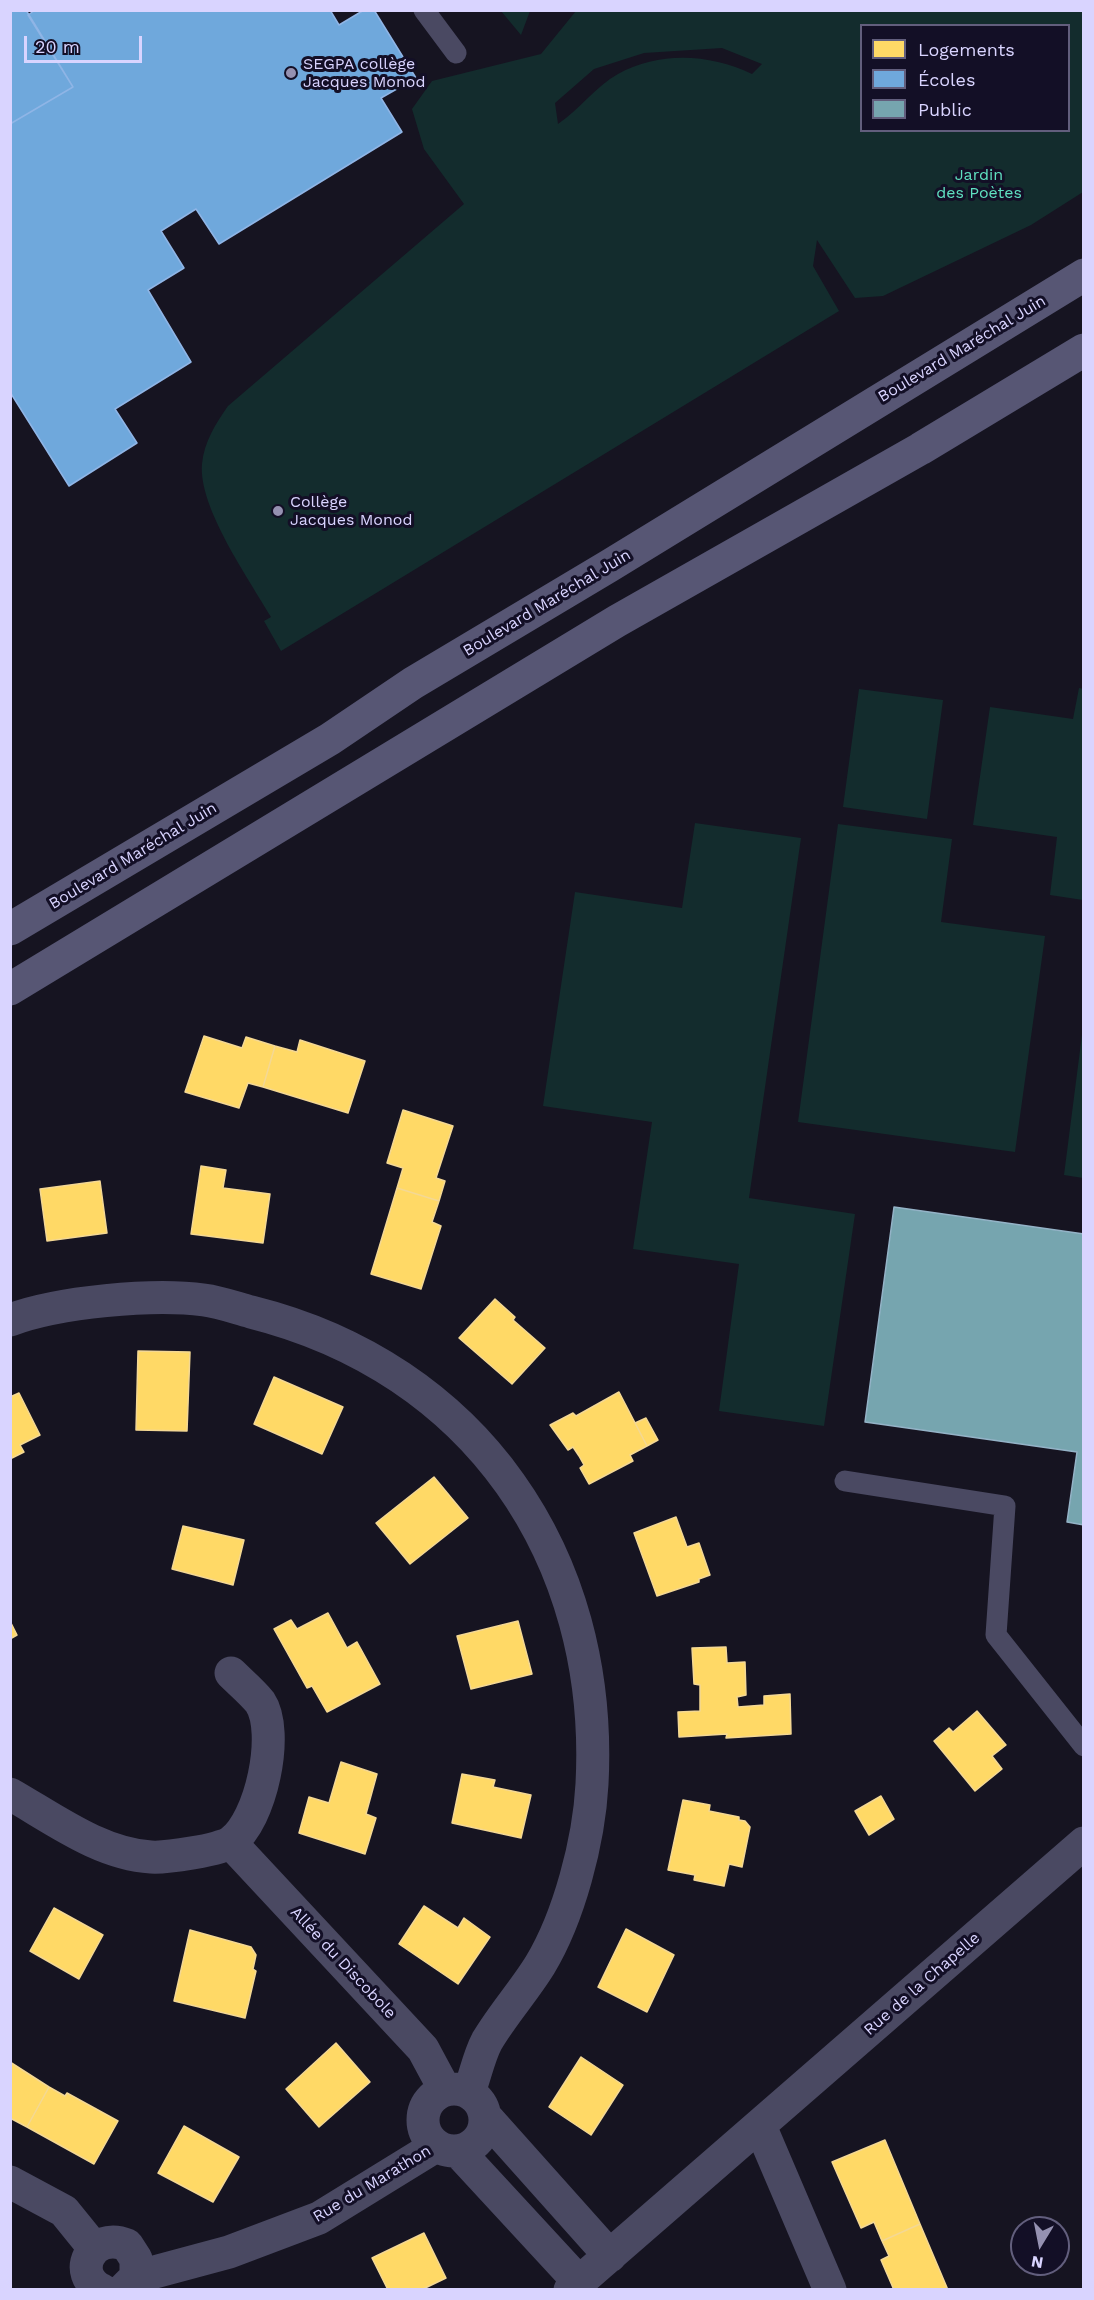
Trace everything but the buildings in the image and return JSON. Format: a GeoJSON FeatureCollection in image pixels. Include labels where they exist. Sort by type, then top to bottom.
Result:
{"type":"FeatureCollection","features":[{"type":"Feature","properties":{"kind":"main road","name":"Boulevard Maréchal Juin"},"geometry":{"type":"LineString","coordinates":[[10,929],[330,739],[413,683],[609,566],[1083,275]]}},
{"type":"Feature","properties":{"kind":"main road"},"geometry":{"type":"LineString","coordinates":[[10,989],[617,621],[920,448],[1083,350]]}},
{"type":"Feature","properties":{"kind":"street"},"geometry":{"type":"LineString","coordinates":[[10,1320],[27,1314],[128,1298],[204,1300],[286,1320],[357,1351],[432,1398],[468,1431],[498,1466],[533,1519],[558,1568],[573,1611],[586,1665],[592,1785],[582,1858],[563,1912],[542,1962],[486,2042],[466,2100],[482,2135],[476,2142],[447,2148]]}},
{"type":"Feature","properties":{"kind":"street"},"geometry":{"type":"LineString","coordinates":[[10,1794],[120,1854],[153,1857],[191,1853],[231,1843],[250,1820],[257,1800],[270,1735],[261,1703],[231,1673]]}},
{"type":"Feature","properties":{"kind":"street","name":"Allée du Discobole"},"geometry":{"type":"LineString","coordinates":[[231,1843],[423,2049],[466,2100]]}},
{"type":"Feature","properties":{"kind":"street","name":"Rue de la Chapelle"},"geometry":{"type":"LineString","coordinates":[[574,2285],[760,2126],[1083,1843]]}},
{"type":"Feature","properties":{"kind":"street"},"geometry":{"type":"LineString","coordinates":[[574,2285],[447,2148],[424,2130],[424,2111],[429,2101],[466,2100],[610,2256]]}},
{"type":"Feature","properties":{"kind":"street"},"geometry":{"type":"LineString","coordinates":[[760,2126],[830,2289]]}},
{"type":"Feature","properties":{"kind":"street","name":"Rue du Marathon"},"geometry":{"type":"LineString","coordinates":[[110,2286],[229,2252],[319,2218],[447,2148]]}},
{"type":"Feature","properties":{"kind":"street"},"geometry":{"type":"LineString","coordinates":[[10,2182],[64,2211],[94,2248]]}},
{"type":"Feature","properties":{"kind":"street"},"geometry":{"type":"LineString","coordinates":[[110,2241],[127,2246],[136,2259],[110,2286],[87,2273],[86,2264],[94,2248],[110,2241]]}},
{"type":"Feature","properties":{"kind":"lane"},"geometry":{"type":"LineString","coordinates":[[424,10],[456,53]]}},
{"type":"Feature","properties":{"kind":"lane"},"geometry":{"type":"LineString","coordinates":[[846,1481],[1005,1506],[996,1635],[1083,1746]]}},
{"type":"Feature","properties":{"kind":"green space"},"geometry":{"type":"Polygon","coordinates":[[[501,11],[530,11],[521,35],[501,11]]]}},
{"type":"Feature","properties":{"kind":"green space","name":"Jardin des Poètes"},"geometry":{"type":"Polygon","coordinates":[[[576,11],[1083,11],[1083,192],[1031,225],[883,296],[855,298],[817,240],[813,266],[839,311],[281,651],[264,621],[271,617],[238,563],[208,501],[203,481],[203,456],[215,426],[228,406],[464,204],[424,149],[412,109],[432,81],[541,54],[576,11]],[[722,48],[644,53],[594,69],[555,103],[558,124],[610,79],[651,61],[702,59],[736,67],[752,74],[762,64],[722,48]]]}},
{"type":"Feature","properties":{"kind":"green space"},"geometry":{"type":"Polygon","coordinates":[[[1079,688],[1084,689],[1083,900],[1050,895],[1057,837],[973,825],[990,707],[1073,719],[1079,688]]]}},
{"type":"Feature","properties":{"kind":"green space"},"geometry":{"type":"Polygon","coordinates":[[[859,689],[943,700],[927,819],[843,807],[859,689]]]}},
{"type":"Feature","properties":{"kind":"green space"},"geometry":{"type":"Polygon","coordinates":[[[695,823],[801,838],[749,1198],[855,1214],[824,1426],[719,1411],[739,1264],[633,1249],[652,1122],[543,1106],[575,892],[682,908],[695,823]]]}},
{"type":"Feature","properties":{"kind":"green space"},"geometry":{"type":"Polygon","coordinates":[[[838,824],[952,839],[941,922],[1045,936],[1015,1152],[798,1122],[838,824]]]}},
{"type":"Feature","properties":{"kind":"green space"},"geometry":{"type":"Polygon","coordinates":[[[1083,1027],[1084,1178],[1064,1175],[1083,1027]]]}},
{"type":"Feature","properties":{"kind":"place","name":"SEGPA collège Jacques Monod"},"geometry":{"type":"Point","coordinates":[291,73]}},
{"type":"Feature","properties":{"kind":"place","name":"Collège Jacques Monod"},"geometry":{"type":"Point","coordinates":[278,511]}}]}
